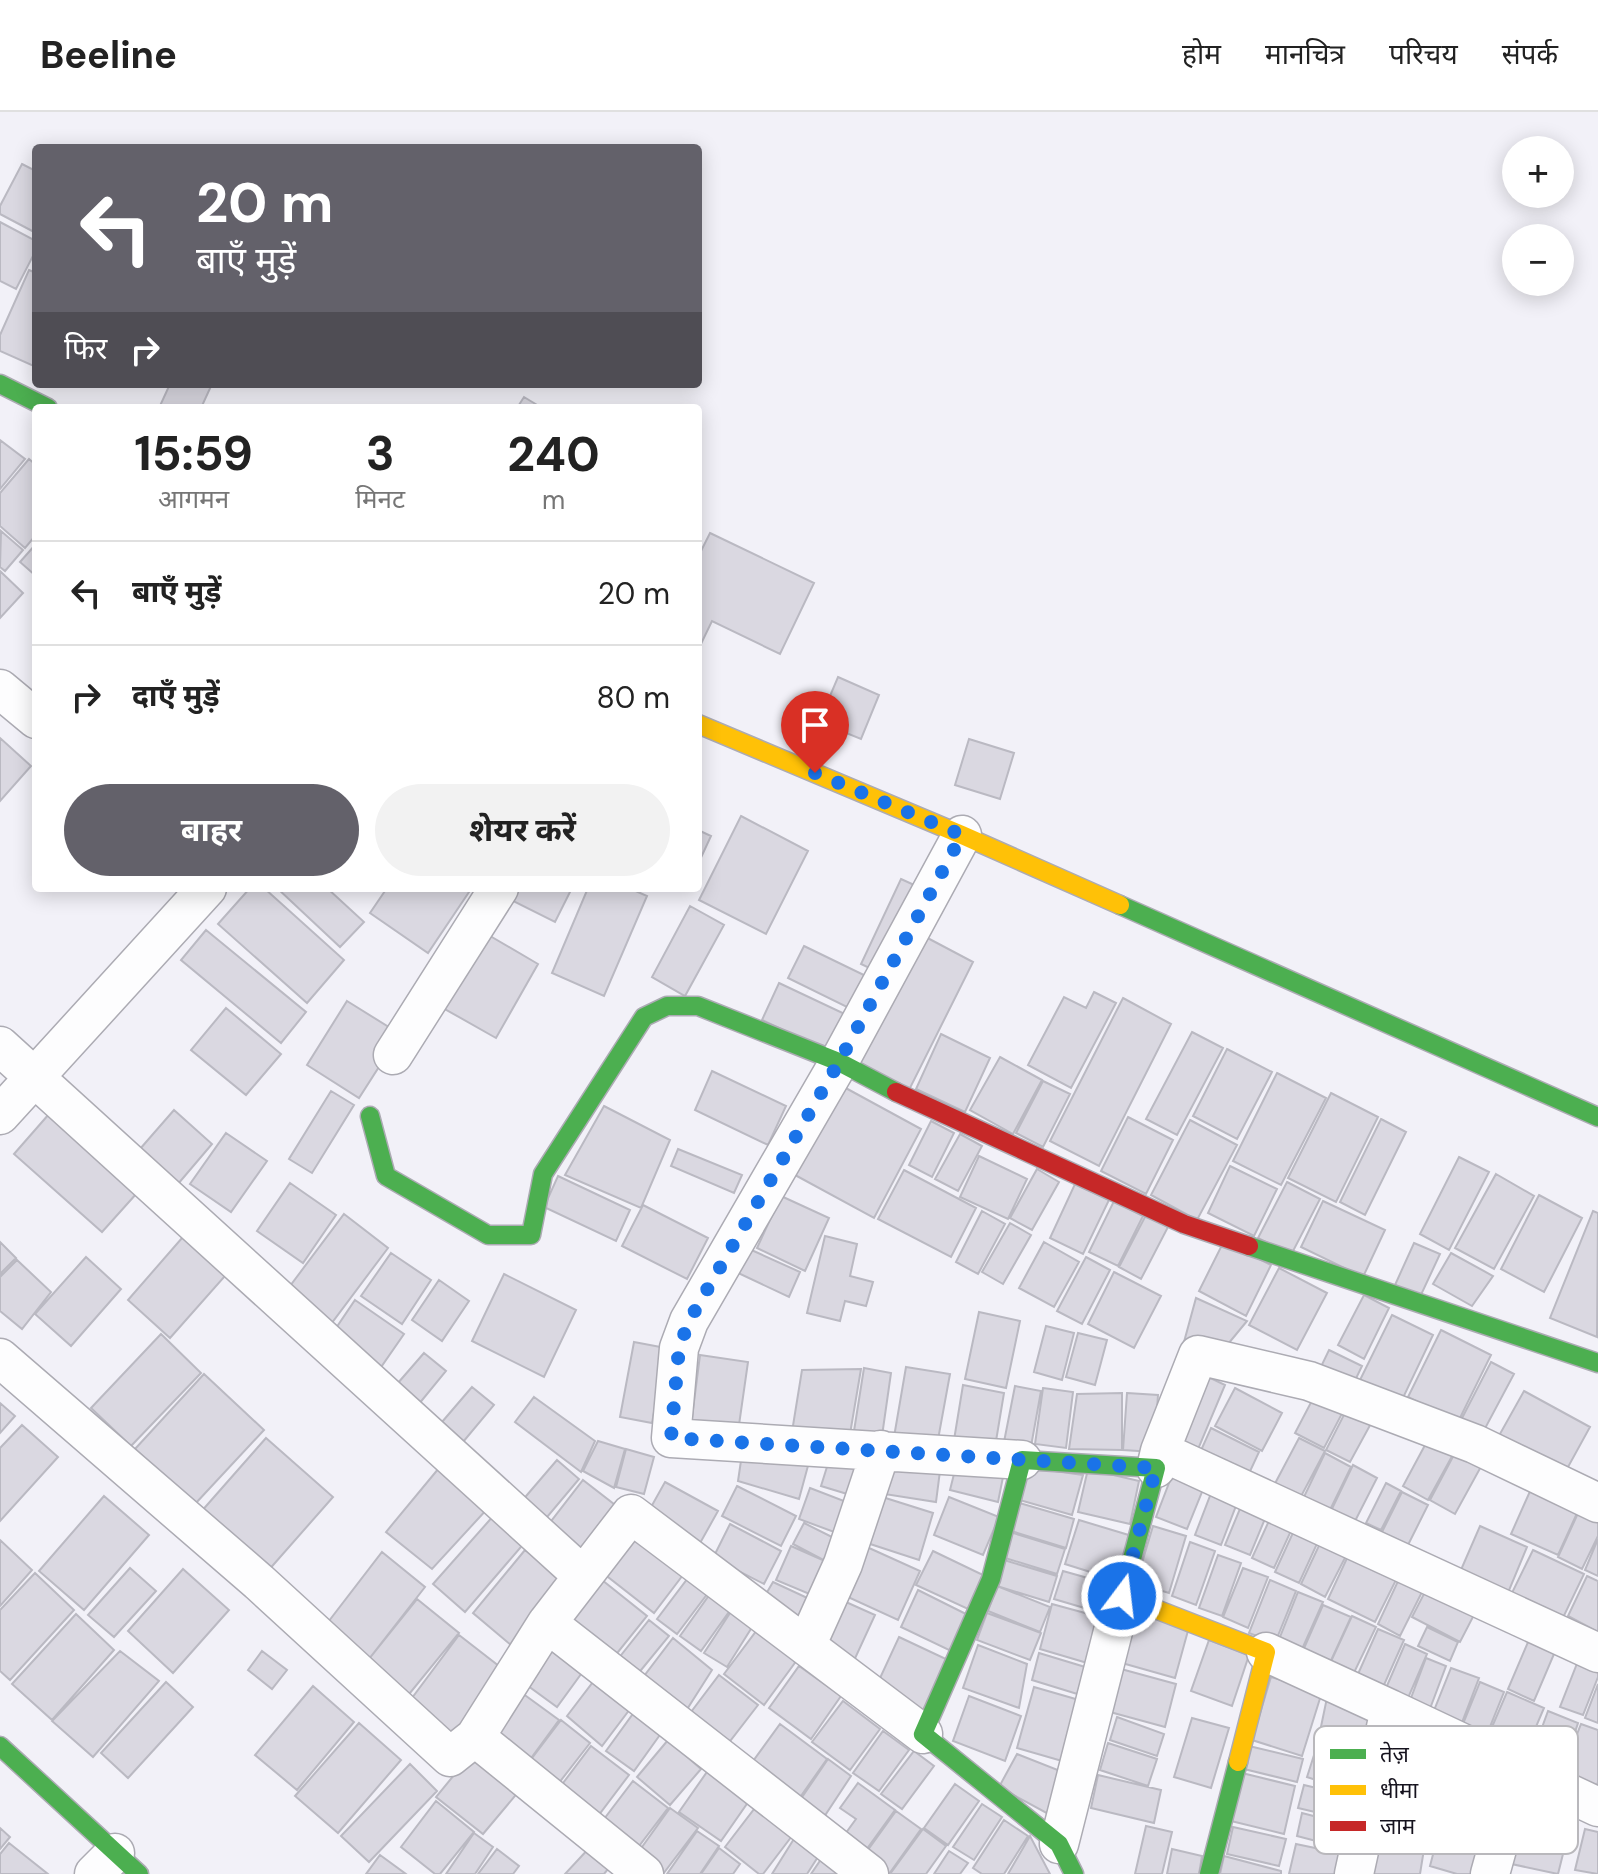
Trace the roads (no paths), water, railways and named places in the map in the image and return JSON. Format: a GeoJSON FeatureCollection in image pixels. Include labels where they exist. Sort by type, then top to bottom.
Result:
{"type":"FeatureCollection","features":[{"type":"Feature","properties":{"kind":"street"},"geometry":{"type":"LineString","coordinates":[[0,384],[40,404]]}},
{"type":"Feature","properties":{"kind":"street"},"geometry":{"type":"LineString","coordinates":[[0,689],[32,716]]}},
{"type":"Feature","properties":{"kind":"street"},"geometry":{"type":"LineString","coordinates":[[702,726],[962,835],[1598,1117]]}},
{"type":"Feature","properties":{"kind":"street"},"geometry":{"type":"LineString","coordinates":[[962,835],[839,1062],[689,1321],[679,1348],[671,1438],[1022,1460],[1158,1460],[1598,1653]]}},
{"type":"Feature","properties":{"kind":"street"},"geometry":{"type":"LineString","coordinates":[[0,1115],[203,892]]}},
{"type":"Feature","properties":{"kind":"street"},"geometry":{"type":"LineString","coordinates":[[393,1055],[496,892]]}},
{"type":"Feature","properties":{"kind":"street"},"geometry":{"type":"LineString","coordinates":[[370,1116],[386,1176],[488,1235],[531,1235],[543,1174],[644,1017],[667,1006],[698,1006],[839,1062],[915,1102],[1184,1224],[1598,1363]]}},
{"type":"Feature","properties":{"kind":"street"},"geometry":{"type":"LineString","coordinates":[[0,1046],[582,1575]]}},
{"type":"Feature","properties":{"kind":"street"},"geometry":{"type":"LineString","coordinates":[[0,1358],[259,1582],[450,1757],[475,1737],[547,1623],[631,1514],[923,1734],[1066,1859],[1122,1596],[1158,1460],[1198,1355],[1309,1381],[1475,1444],[1598,1503]]}},
{"type":"Feature","properties":{"kind":"street"},"geometry":{"type":"LineString","coordinates":[[806,1646],[843,1564],[881,1450]]}},
{"type":"Feature","properties":{"kind":"street"},"geometry":{"type":"LineString","coordinates":[[923,1734],[991,1579],[1022,1460]]}},
{"type":"Feature","properties":{"kind":"street"},"geometry":{"type":"LineString","coordinates":[[1122,1596],[1266,1652],[1426,1726]]}},
{"type":"Feature","properties":{"kind":"street"},"geometry":{"type":"LineString","coordinates":[[547,1623],[869,1874]]}},
{"type":"Feature","properties":{"kind":"street"},"geometry":{"type":"LineString","coordinates":[[1209,1874],[1266,1652]]}},
{"type":"Feature","properties":{"kind":"street"},"geometry":{"type":"LineString","coordinates":[[1386,1726],[1390,1709]]}},
{"type":"Feature","properties":{"kind":"street"},"geometry":{"type":"LineString","coordinates":[[475,1737],[644,1874]]}},
{"type":"Feature","properties":{"kind":"street"},"geometry":{"type":"LineString","coordinates":[[0,1746],[116,1867]]}},
{"type":"Feature","properties":{"kind":"street"},"geometry":{"type":"LineString","coordinates":[[1578,1798],[1598,1807]]}},
{"type":"Feature","properties":{"kind":"street"},"geometry":{"type":"LineString","coordinates":[[1354,1874],[1358,1854]]}},
{"type":"Feature","properties":{"kind":"street"},"geometry":{"type":"LineString","coordinates":[[1490,1874],[1496,1854]]}}]}
